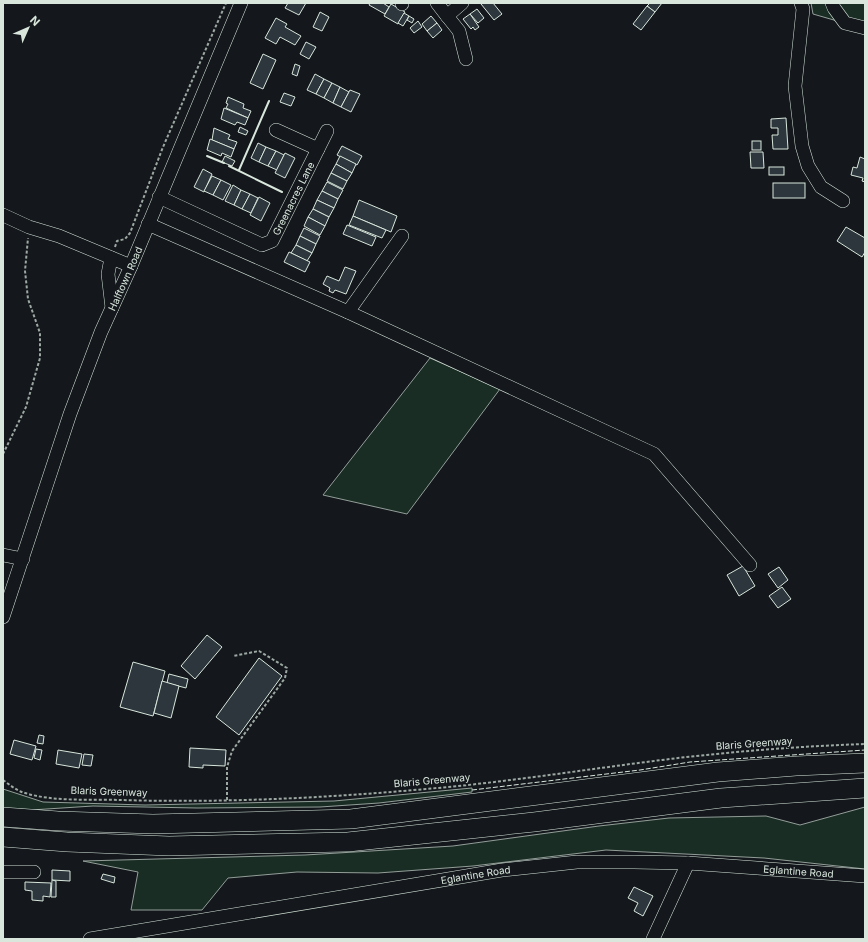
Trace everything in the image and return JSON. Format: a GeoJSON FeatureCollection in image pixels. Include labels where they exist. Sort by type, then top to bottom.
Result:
{"type":"FeatureCollection","features":[{"type":"Feature","properties":{"kind":"highway"},"geometry":{"type":"LineString","coordinates":[[3,817],[58,821],[153,824],[351,819],[718,772],[796,766],[865,763]]}},
{"type":"Feature","properties":{"kind":"highway"},"geometry":{"type":"LineString","coordinates":[[3,837],[67,842],[170,846],[348,842],[534,822],[721,798],[865,788]]}},
{"type":"Feature","properties":{"kind":"street","name":"Halftown Road"},"geometry":{"type":"LineString","coordinates":[[3,617],[70,414],[112,308],[241,3]]}},
{"type":"Feature","properties":{"kind":"street"},"geometry":{"type":"LineString","coordinates":[[437,3],[459,30],[466,59]]}},
{"type":"Feature","properties":{"kind":"street"},"geometry":{"type":"LineString","coordinates":[[447,16],[462,3]]}},
{"type":"Feature","properties":{"kind":"street"},"geometry":{"type":"LineString","coordinates":[[802,3],[803,9],[795,86],[802,146],[808,166],[821,186],[843,201]]}},
{"type":"Feature","properties":{"kind":"street"},"geometry":{"type":"LineString","coordinates":[[832,3],[845,23],[865,28]]}},
{"type":"Feature","properties":{"kind":"street"},"geometry":{"type":"LineString","coordinates":[[276,130],[318,149]]}},
{"type":"Feature","properties":{"kind":"street","name":"Greenacres Lane"},"geometry":{"type":"LineString","coordinates":[[159,197],[262,245],[272,242],[327,131]]}},
{"type":"Feature","properties":{"kind":"street"},"geometry":{"type":"LineString","coordinates":[[3,215],[29,227],[59,236],[131,266]]}},
{"type":"Feature","properties":{"kind":"street"},"geometry":{"type":"LineString","coordinates":[[148,224],[348,312],[654,454],[750,565]]}},
{"type":"Feature","properties":{"kind":"street"},"geometry":{"type":"LineString","coordinates":[[348,312],[402,236]]}},
{"type":"Feature","properties":{"kind":"street"},"geometry":{"type":"LineString","coordinates":[[111,258],[108,274],[112,308]]}},
{"type":"Feature","properties":{"kind":"street"},"geometry":{"type":"LineString","coordinates":[[3,555],[23,559]]}},
{"type":"Feature","properties":{"kind":"street","name":"Eglantine Road"},"geometry":{"type":"LineString","coordinates":[[90,939],[502,870],[577,862],[688,863],[865,876]]}},
{"type":"Feature","properties":{"kind":"street"},"geometry":{"type":"LineString","coordinates":[[653,939],[688,863]]}},
{"type":"Feature","properties":{"kind":"street"},"geometry":{"type":"LineString","coordinates":[[3,872],[34,872]]}},
{"type":"Feature","properties":{"kind":"path"},"geometry":{"type":"LineString","coordinates":[[111,258],[117,241],[125,240],[130,233],[163,147],[226,3]]}},
{"type":"Feature","properties":{"kind":"path"},"geometry":{"type":"LineString","coordinates":[[3,454],[26,407],[40,358],[40,333],[28,299],[24,271],[29,227]]}},
{"type":"Feature","properties":{"kind":"path"},"geometry":{"type":"LineString","coordinates":[[227,800],[227,767],[232,751],[285,678],[287,668],[259,651],[233,656]]}},
{"type":"Feature","properties":{"kind":"path","name":"Blaris Greenway"},"geometry":{"type":"LineString","coordinates":[[3,780],[24,793],[47,797],[163,801],[323,797],[427,789],[736,752],[865,744]]}},
{"type":"Feature","properties":{"kind":"green space"},"geometry":{"type":"Polygon","coordinates":[[[811,3],[865,3],[865,29],[813,14],[811,3]]]}},
{"type":"Feature","properties":{"kind":"green space"},"geometry":{"type":"Polygon","coordinates":[[[430,358],[500,389],[407,514],[323,495],[430,358]]]}},
{"type":"Feature","properties":{"kind":"green space"},"geometry":{"type":"Polygon","coordinates":[[[472,788],[472,792],[379,803],[320,807],[197,808],[93,806],[31,810],[3,808],[3,789],[43,802],[145,805],[334,801],[472,788]]]}},
{"type":"Feature","properties":{"kind":"green space"},"geometry":{"type":"Polygon","coordinates":[[[865,807],[865,869],[764,858],[606,850],[473,866],[378,873],[297,872],[228,878],[202,910],[131,910],[138,872],[83,861],[305,855],[453,846],[669,818],[766,816],[800,825],[865,807]]]}},
{"type":"Feature","properties":{"kind":"building"},"geometry":{"type":"Polygon","coordinates":[[[288,3],[306,3],[299,15],[285,8],[288,3]]]}},
{"type":"Feature","properties":{"kind":"building"},"geometry":{"type":"Polygon","coordinates":[[[370,3],[383,3],[389,7],[385,14],[369,5],[370,3]]]}},
{"type":"Feature","properties":{"kind":"building"},"geometry":{"type":"Polygon","coordinates":[[[493,3],[502,14],[494,20],[481,4],[493,3]]]}},
{"type":"Feature","properties":{"kind":"building"},"geometry":{"type":"Polygon","coordinates":[[[650,3],[662,3],[655,12],[647,6],[650,3]]]}},
{"type":"Feature","properties":{"kind":"building"},"geometry":{"type":"Polygon","coordinates":[[[391,4],[405,12],[398,24],[384,16],[391,4]]]}},
{"type":"Feature","properties":{"kind":"building"},"geometry":{"type":"Polygon","coordinates":[[[647,6],[655,12],[641,30],[633,24],[647,6]]]}},
{"type":"Feature","properties":{"kind":"building"},"geometry":{"type":"Polygon","coordinates":[[[477,9],[484,18],[478,23],[470,14],[477,9]]]}},
{"type":"Feature","properties":{"kind":"building"},"geometry":{"type":"Polygon","coordinates":[[[320,12],[329,17],[322,31],[313,27],[320,12]]]}},
{"type":"Feature","properties":{"kind":"building"},"geometry":{"type":"Polygon","coordinates":[[[404,13],[409,16],[403,26],[398,23],[404,13]]]}},
{"type":"Feature","properties":{"kind":"building"},"geometry":{"type":"Polygon","coordinates":[[[470,14],[479,27],[475,30],[473,27],[471,29],[463,19],[470,14]]]}},
{"type":"Feature","properties":{"kind":"building"},"geometry":{"type":"Polygon","coordinates":[[[409,16],[414,19],[412,23],[407,20],[409,16]]]}},
{"type":"Feature","properties":{"kind":"building"},"geometry":{"type":"Polygon","coordinates":[[[431,16],[437,23],[427,31],[422,24],[431,16]]]}},
{"type":"Feature","properties":{"kind":"building"},"geometry":{"type":"Polygon","coordinates":[[[276,18],[287,24],[285,27],[301,36],[295,45],[280,37],[276,44],[265,38],[276,18]]]}},
{"type":"Feature","properties":{"kind":"building"},"geometry":{"type":"Polygon","coordinates":[[[418,21],[422,27],[414,33],[410,28],[418,21]]]}},
{"type":"Feature","properties":{"kind":"building"},"geometry":{"type":"Polygon","coordinates":[[[437,23],[442,30],[433,38],[427,31],[437,23]]]}},
{"type":"Feature","properties":{"kind":"building"},"geometry":{"type":"Polygon","coordinates":[[[306,42],[316,47],[309,59],[300,54],[306,42]]]}},
{"type":"Feature","properties":{"kind":"building"},"geometry":{"type":"Polygon","coordinates":[[[263,54],[276,60],[263,89],[250,83],[263,54]]]}},
{"type":"Feature","properties":{"kind":"building"},"geometry":{"type":"Polygon","coordinates":[[[295,64],[300,66],[297,76],[292,74],[295,64]]]}},
{"type":"Feature","properties":{"kind":"building"},"geometry":{"type":"Polygon","coordinates":[[[315,74],[324,79],[316,94],[307,90],[315,74]]]}},
{"type":"Feature","properties":{"kind":"building"},"geometry":{"type":"Polygon","coordinates":[[[324,79],[332,83],[324,98],[316,94],[324,79]]]}},
{"type":"Feature","properties":{"kind":"building"},"geometry":{"type":"Polygon","coordinates":[[[332,83],[340,87],[333,103],[324,98],[332,83]]]}},
{"type":"Feature","properties":{"kind":"building"},"geometry":{"type":"Polygon","coordinates":[[[340,87],[349,92],[341,107],[333,103],[340,87]]]}},
{"type":"Feature","properties":{"kind":"building"},"geometry":{"type":"Polygon","coordinates":[[[350,90],[360,94],[351,112],[341,107],[350,90]]]}},
{"type":"Feature","properties":{"kind":"building"},"geometry":{"type":"Polygon","coordinates":[[[284,93],[295,97],[291,106],[280,102],[284,93]]]}},
{"type":"Feature","properties":{"kind":"building"},"geometry":{"type":"Polygon","coordinates":[[[228,97],[244,104],[243,108],[251,111],[248,118],[226,108],[228,104],[226,103],[228,97]]]}},
{"type":"Feature","properties":{"kind":"building"},"geometry":{"type":"Polygon","coordinates":[[[224,108],[248,118],[245,125],[237,122],[235,125],[221,119],[224,108]]]}},
{"type":"Feature","properties":{"kind":"building"},"geometry":{"type":"Polygon","coordinates":[[[786,118],[788,149],[773,149],[772,135],[778,135],[778,128],[771,128],[771,119],[786,118]]]}},
{"type":"Feature","properties":{"kind":"building"},"geometry":{"type":"Polygon","coordinates":[[[240,127],[248,131],[246,135],[238,132],[240,127]]]}},
{"type":"Feature","properties":{"kind":"building"},"geometry":{"type":"Polygon","coordinates":[[[214,128],[230,135],[228,139],[237,142],[234,149],[212,140],[214,128]]]}},
{"type":"Feature","properties":{"kind":"building"},"geometry":{"type":"Polygon","coordinates":[[[210,139],[234,149],[231,157],[222,153],[221,156],[207,150],[210,139]]]}},
{"type":"Feature","properties":{"kind":"building"},"geometry":{"type":"Polygon","coordinates":[[[752,141],[761,141],[761,150],[752,150],[752,141]]]}},
{"type":"Feature","properties":{"kind":"building"},"geometry":{"type":"Polygon","coordinates":[[[258,143],[266,147],[259,162],[251,158],[258,143]]]}},
{"type":"Feature","properties":{"kind":"building"},"geometry":{"type":"Polygon","coordinates":[[[342,146],[362,156],[357,165],[337,155],[342,146]]]}},
{"type":"Feature","properties":{"kind":"building"},"geometry":{"type":"Polygon","coordinates":[[[266,147],[276,151],[268,166],[259,162],[266,147]]]}},
{"type":"Feature","properties":{"kind":"building"},"geometry":{"type":"Polygon","coordinates":[[[276,151],[284,155],[277,170],[268,166],[276,151]]]}},
{"type":"Feature","properties":{"kind":"building"},"geometry":{"type":"Polygon","coordinates":[[[750,152],[763,152],[764,168],[751,168],[750,152]]]}},
{"type":"Feature","properties":{"kind":"building"},"geometry":{"type":"Polygon","coordinates":[[[285,153],[295,158],[285,178],[275,173],[285,153]]]}},
{"type":"Feature","properties":{"kind":"building"},"geometry":{"type":"Polygon","coordinates":[[[225,156],[235,161],[232,166],[222,162],[225,156]]]}},
{"type":"Feature","properties":{"kind":"building"},"geometry":{"type":"Polygon","coordinates":[[[340,156],[356,164],[352,173],[336,164],[340,156]]]}},
{"type":"Feature","properties":{"kind":"building"},"geometry":{"type":"Polygon","coordinates":[[[860,157],[865,159],[865,182],[862,181],[863,178],[851,175],[853,167],[857,168],[860,157]]]}},
{"type":"Feature","properties":{"kind":"building"},"geometry":{"type":"Polygon","coordinates":[[[336,164],[352,173],[347,181],[331,173],[336,164]]]}},
{"type":"Feature","properties":{"kind":"building"},"geometry":{"type":"Polygon","coordinates":[[[769,167],[784,167],[784,175],[769,175],[769,167]]]}},
{"type":"Feature","properties":{"kind":"building"},"geometry":{"type":"Polygon","coordinates":[[[203,169],[212,174],[204,192],[194,187],[203,169]]]}},
{"type":"Feature","properties":{"kind":"building"},"geometry":{"type":"Polygon","coordinates":[[[331,173],[347,181],[343,189],[327,181],[331,173]]]}},
{"type":"Feature","properties":{"kind":"building"},"geometry":{"type":"Polygon","coordinates":[[[212,176],[221,180],[213,195],[204,191],[212,176]]]}},
{"type":"Feature","properties":{"kind":"building"},"geometry":{"type":"Polygon","coordinates":[[[221,180],[231,185],[223,200],[213,195],[221,180]]]}},
{"type":"Feature","properties":{"kind":"building"},"geometry":{"type":"Polygon","coordinates":[[[327,182],[343,190],[338,199],[322,191],[327,182]]]}},
{"type":"Feature","properties":{"kind":"building"},"geometry":{"type":"Polygon","coordinates":[[[773,183],[805,183],[805,198],[773,198],[773,183]]]}},
{"type":"Feature","properties":{"kind":"building"},"geometry":{"type":"Polygon","coordinates":[[[233,185],[241,190],[234,205],[225,201],[233,185]]]}},
{"type":"Feature","properties":{"kind":"building"},"geometry":{"type":"Polygon","coordinates":[[[241,190],[250,194],[242,209],[234,205],[241,190]]]}},
{"type":"Feature","properties":{"kind":"building"},"geometry":{"type":"Polygon","coordinates":[[[322,191],[338,199],[334,208],[317,200],[322,191]]]}},
{"type":"Feature","properties":{"kind":"building"},"geometry":{"type":"Polygon","coordinates":[[[250,194],[258,198],[251,213],[242,209],[250,194]]]}},
{"type":"Feature","properties":{"kind":"building"},"geometry":{"type":"Polygon","coordinates":[[[259,197],[270,203],[261,221],[250,215],[259,197]]]}},
{"type":"Feature","properties":{"kind":"building"},"geometry":{"type":"Polygon","coordinates":[[[317,200],[334,208],[329,217],[313,209],[317,200]]]}},
{"type":"Feature","properties":{"kind":"building"},"geometry":{"type":"Polygon","coordinates":[[[359,200],[397,216],[391,232],[353,216],[359,200]]]}},
{"type":"Feature","properties":{"kind":"building"},"geometry":{"type":"Polygon","coordinates":[[[313,209],[329,217],[325,226],[308,217],[313,209]]]}},
{"type":"Feature","properties":{"kind":"building"},"geometry":{"type":"Polygon","coordinates":[[[353,216],[386,230],[382,238],[349,225],[353,216]]]}},
{"type":"Feature","properties":{"kind":"building"},"geometry":{"type":"Polygon","coordinates":[[[308,217],[325,226],[320,235],[304,226],[308,217]]]}},
{"type":"Feature","properties":{"kind":"building"},"geometry":{"type":"Polygon","coordinates":[[[347,225],[376,237],[372,246],[343,234],[347,225]]]}},
{"type":"Feature","properties":{"kind":"building"},"geometry":{"type":"Polygon","coordinates":[[[846,227],[865,238],[865,252],[862,257],[837,241],[846,227]]]}},
{"type":"Feature","properties":{"kind":"building"},"geometry":{"type":"Polygon","coordinates":[[[304,228],[320,236],[316,244],[300,236],[304,228]]]}},
{"type":"Feature","properties":{"kind":"building"},"geometry":{"type":"Polygon","coordinates":[[[300,236],[316,244],[312,253],[296,245],[300,236]]]}},
{"type":"Feature","properties":{"kind":"building"},"geometry":{"type":"Polygon","coordinates":[[[296,245],[312,253],[307,261],[291,253],[296,245]]]}},
{"type":"Feature","properties":{"kind":"building"},"geometry":{"type":"Polygon","coordinates":[[[289,252],[310,262],[305,272],[284,262],[289,252]]]}},
{"type":"Feature","properties":{"kind":"building"},"geometry":{"type":"Polygon","coordinates":[[[345,267],[356,271],[346,294],[335,290],[333,293],[329,291],[330,288],[323,284],[327,276],[339,281],[345,267]]]}},
{"type":"Feature","properties":{"kind":"building"},"geometry":{"type":"Polygon","coordinates":[[[743,566],[755,586],[739,596],[727,575],[743,566]]]}},
{"type":"Feature","properties":{"kind":"building"},"geometry":{"type":"Polygon","coordinates":[[[779,567],[788,580],[778,588],[768,574],[779,567]]]}},
{"type":"Feature","properties":{"kind":"building"},"geometry":{"type":"Polygon","coordinates":[[[782,587],[791,599],[778,608],[769,596],[782,587]]]}},
{"type":"Feature","properties":{"kind":"building"},"geometry":{"type":"Polygon","coordinates":[[[207,635],[222,647],[195,679],[181,666],[207,635]]]}},
{"type":"Feature","properties":{"kind":"building"},"geometry":{"type":"Polygon","coordinates":[[[259,658],[282,676],[239,735],[216,717],[259,658]]]}},
{"type":"Feature","properties":{"kind":"building"},"geometry":{"type":"Polygon","coordinates":[[[133,662],[165,671],[153,716],[120,707],[133,662]]]}},
{"type":"Feature","properties":{"kind":"building"},"geometry":{"type":"Polygon","coordinates":[[[169,674],[188,679],[186,688],[167,683],[169,674]]]}},
{"type":"Feature","properties":{"kind":"building"},"geometry":{"type":"Polygon","coordinates":[[[162,681],[179,686],[171,718],[154,713],[162,681]]]}},
{"type":"Feature","properties":{"kind":"building"},"geometry":{"type":"Polygon","coordinates":[[[39,735],[44,736],[43,744],[37,743],[39,735]]]}},
{"type":"Feature","properties":{"kind":"building"},"geometry":{"type":"Polygon","coordinates":[[[14,740],[36,746],[32,760],[10,754],[14,740]]]}},
{"type":"Feature","properties":{"kind":"building"},"geometry":{"type":"Polygon","coordinates":[[[190,748],[226,750],[225,766],[203,765],[203,768],[189,767],[190,748]]]}},
{"type":"Feature","properties":{"kind":"building"},"geometry":{"type":"Polygon","coordinates":[[[36,749],[42,750],[40,760],[34,758],[36,749]]]}},
{"type":"Feature","properties":{"kind":"building"},"geometry":{"type":"Polygon","coordinates":[[[58,750],[82,754],[79,768],[56,764],[58,750]]]}},
{"type":"Feature","properties":{"kind":"building"},"geometry":{"type":"Polygon","coordinates":[[[84,754],[93,755],[91,766],[82,765],[84,754]]]}},
{"type":"Feature","properties":{"kind":"building"},"geometry":{"type":"Polygon","coordinates":[[[52,870],[70,871],[70,881],[52,880],[52,870]]]}},
{"type":"Feature","properties":{"kind":"building"},"geometry":{"type":"Polygon","coordinates":[[[103,874],[115,877],[114,883],[101,879],[103,874]]]}},
{"type":"Feature","properties":{"kind":"building"},"geometry":{"type":"Polygon","coordinates":[[[52,880],[56,881],[56,897],[51,897],[52,880]]]}},
{"type":"Feature","properties":{"kind":"building"},"geometry":{"type":"Polygon","coordinates":[[[25,882],[51,883],[50,897],[43,896],[43,901],[32,900],[32,891],[25,890],[25,882]]]}},
{"type":"Feature","properties":{"kind":"building"},"geometry":{"type":"Polygon","coordinates":[[[634,887],[653,896],[643,916],[634,911],[638,903],[628,898],[634,887]]]}},
{"type":"Feature","properties":{"kind":"fence"},"geometry":{"type":"LineString","coordinates":[[472,790],[640,770],[690,762],[865,750]]}},
{"type":"Feature","properties":{"kind":"wall"},"geometry":{"type":"LineString","coordinates":[[239,170],[269,101]]}},
{"type":"Feature","properties":{"kind":"wall"},"geometry":{"type":"LineString","coordinates":[[207,156],[224,163]]}},
{"type":"Feature","properties":{"kind":"wall"},"geometry":{"type":"LineString","coordinates":[[229,166],[282,192]]}}]}
